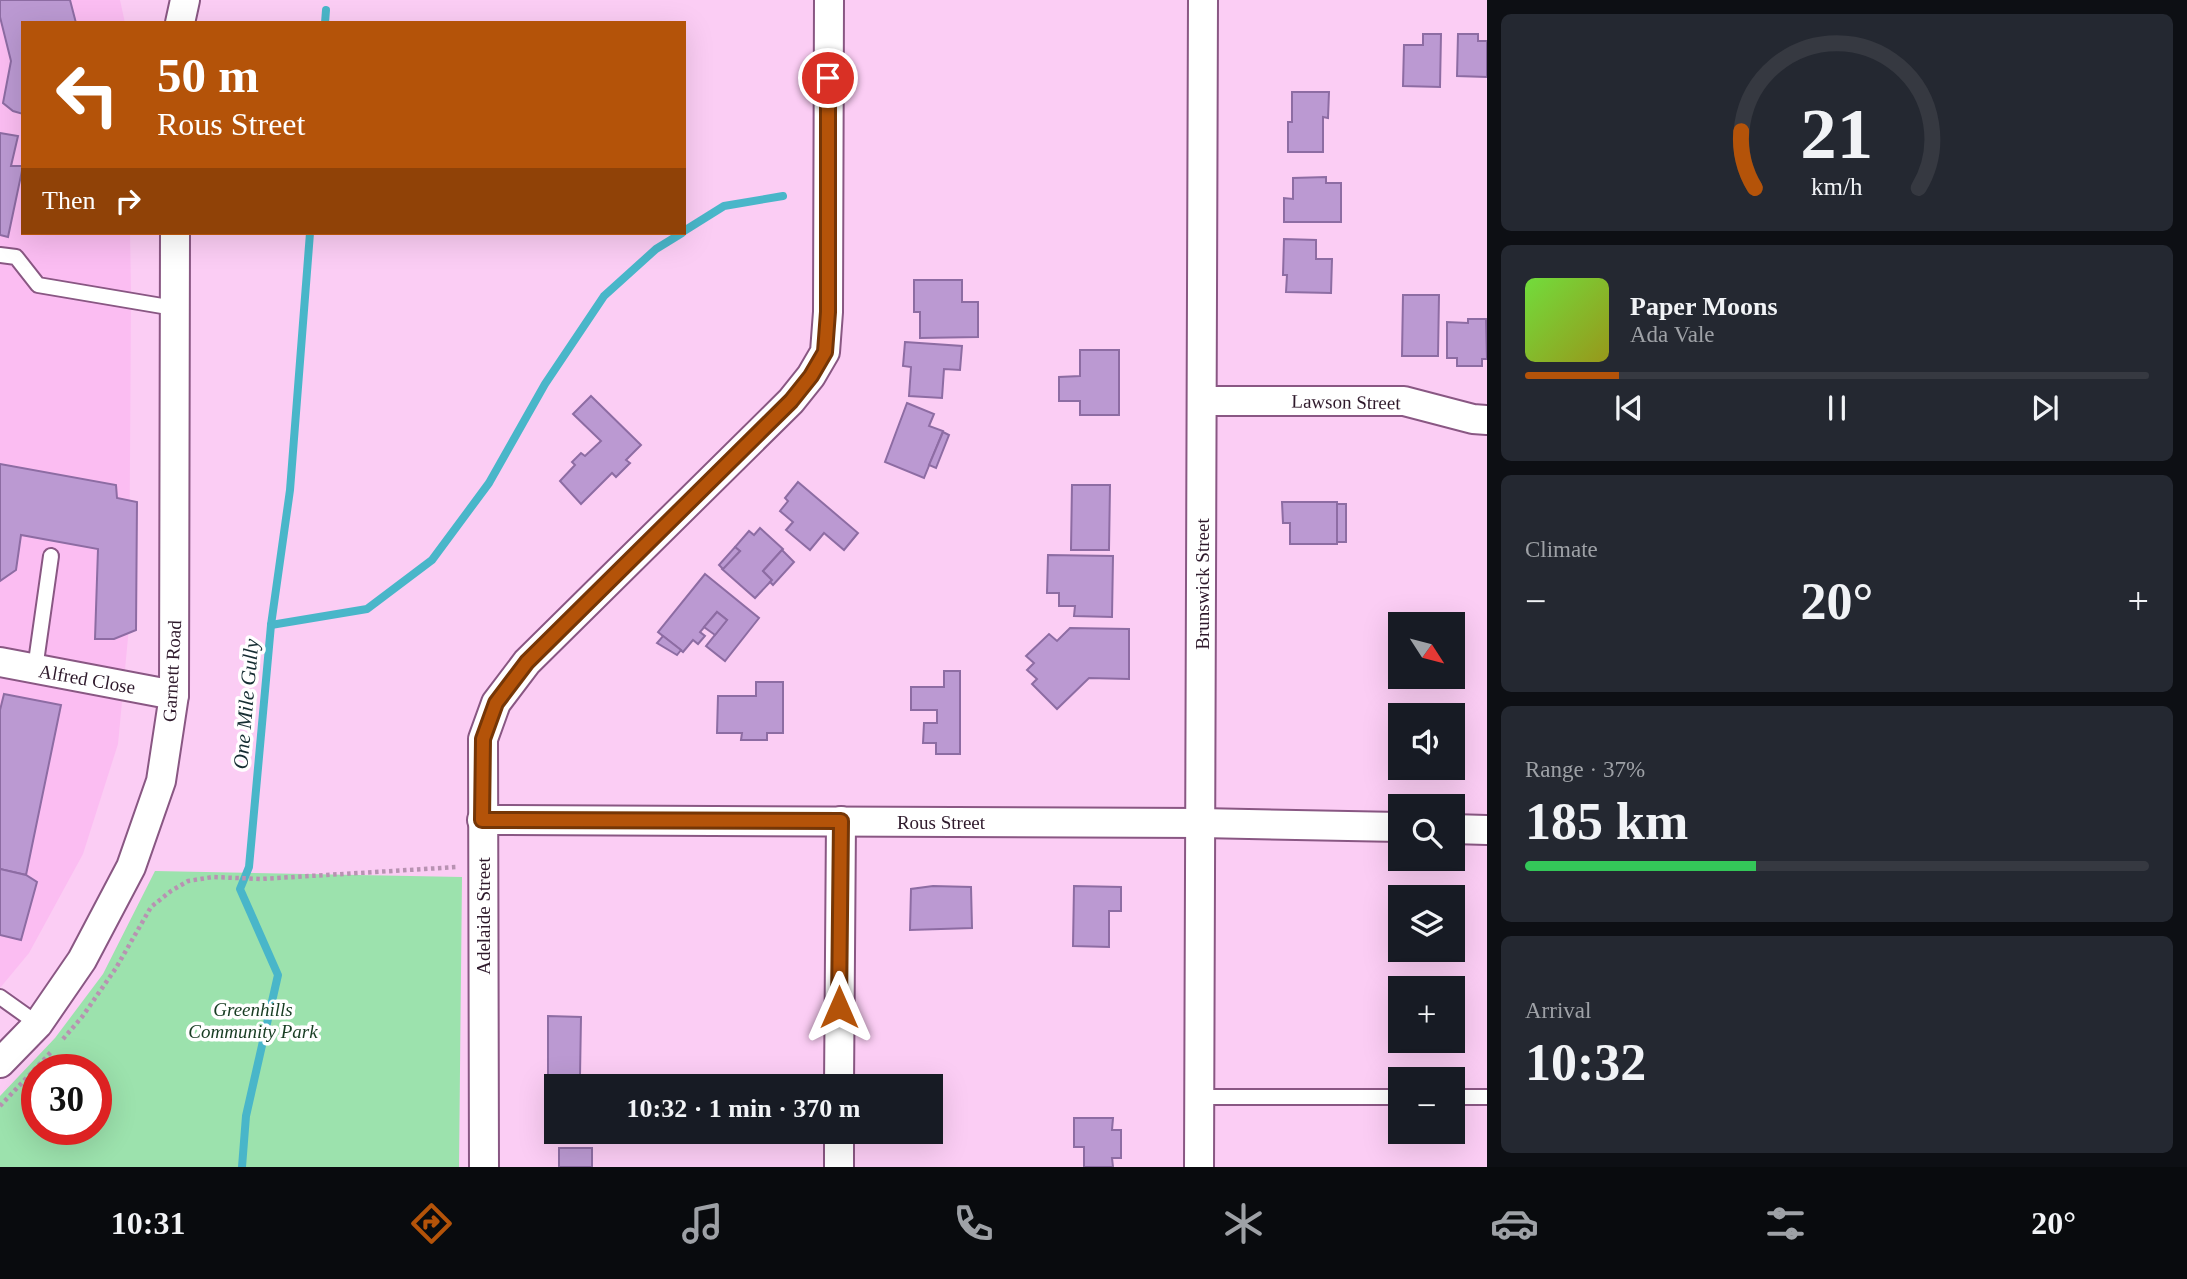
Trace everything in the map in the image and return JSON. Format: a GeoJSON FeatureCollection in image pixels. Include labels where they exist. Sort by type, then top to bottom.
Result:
{"type":"FeatureCollection","features":[{"type":"Feature","properties":{"kind":"street"},"geometry":{"type":"LineString","coordinates":[[180,21],[185,0]]}},
{"type":"Feature","properties":{"kind":"street","name":"Adelaide Street"},"geometry":{"type":"LineString","coordinates":[[484,1167],[483,739],[496,703],[527,662],[791,401],[811,376],[825,352],[828,312],[829,0]]}},
{"type":"Feature","properties":{"kind":"street","name":"Brunswick Street"},"geometry":{"type":"LineString","coordinates":[[1199,1167],[1203,0]]}},
{"type":"Feature","properties":{"kind":"street","name":"Garnett Road"},"geometry":{"type":"LineString","coordinates":[[0,1063],[38,1024],[82,960],[131,867],[161,780],[174,695],[175,235]]}},
{"type":"Feature","properties":{"kind":"street","name":"Lawson Street"},"geometry":{"type":"LineString","coordinates":[[1203,401],[1404,401],[1487,420]]}},
{"type":"Feature","properties":{"kind":"street","name":"Alfred Close"},"geometry":{"type":"LineString","coordinates":[[0,662],[174,695]]}},
{"type":"Feature","properties":{"kind":"street","name":"Rous Street"},"geometry":{"type":"LineString","coordinates":[[482,820],[1201,823],[1388,827]]}},
{"type":"Feature","properties":{"kind":"street"},"geometry":{"type":"LineString","coordinates":[[839,1074],[841,821]]}},
{"type":"Feature","properties":{"kind":"street"},"geometry":{"type":"LineString","coordinates":[[1465,829],[1487,830]]}},
{"type":"Feature","properties":{"kind":"street"},"geometry":{"type":"LineString","coordinates":[[839,1144],[839,1167]]}},
{"type":"Feature","properties":{"kind":"lane"},"geometry":{"type":"LineString","coordinates":[[0,255],[16,257],[38,285],[174,308]]}},
{"type":"Feature","properties":{"kind":"lane"},"geometry":{"type":"LineString","coordinates":[[35,669],[51,556]]}},
{"type":"Feature","properties":{"kind":"lane"},"geometry":{"type":"LineString","coordinates":[[0,998],[38,1024]]}},
{"type":"Feature","properties":{"kind":"lane"},"geometry":{"type":"LineString","coordinates":[[1199,1097],[1388,1097]]}},
{"type":"Feature","properties":{"kind":"lane"},"geometry":{"type":"LineString","coordinates":[[1465,1097],[1487,1097]]}},
{"type":"Feature","properties":{"kind":"path"},"geometry":{"type":"LineString","coordinates":[[141,922],[151,908],[188,881],[213,877],[261,879],[483,867]]}},
{"type":"Feature","properties":{"kind":"shaded area"},"geometry":{"type":"Polygon","coordinates":[[[0,0],[120,0],[125,21],[21,21],[21,235],[130,235],[129,627],[118,744],[83,854],[29,953],[0,988],[0,0]]]}},
{"type":"Feature","properties":{"kind":"green space","name":"Greenhills Community Park"},"geometry":{"type":"Polygon","coordinates":[[[155,871],[462,877],[459,1167],[0,1167],[0,1096],[21,1074],[21,1145],[112,1145],[112,1054],[40,1054],[103,974],[155,871]]]}},
{"type":"Feature","properties":{"kind":"building"},"geometry":{"type":"Polygon","coordinates":[[[0,0],[70,0],[75,21],[21,21],[21,113],[3,103],[11,61],[0,17],[0,0]]]}},
{"type":"Feature","properties":{"kind":"building"},"geometry":{"type":"Polygon","coordinates":[[[1423,34],[1441,34],[1440,87],[1403,86],[1404,45],[1423,45],[1423,34]]]}},
{"type":"Feature","properties":{"kind":"building"},"geometry":{"type":"Polygon","coordinates":[[[1458,34],[1478,34],[1478,41],[1487,41],[1487,77],[1457,76],[1458,34]]]}},
{"type":"Feature","properties":{"kind":"building"},"geometry":{"type":"Polygon","coordinates":[[[1292,92],[1329,92],[1328,118],[1323,117],[1323,152],[1288,152],[1292,92]]]}},
{"type":"Feature","properties":{"kind":"building"},"geometry":{"type":"Polygon","coordinates":[[[0,133],[18,136],[11,166],[21,166],[21,175],[8,237],[0,235],[0,133]]]}},
{"type":"Feature","properties":{"kind":"building"},"geometry":{"type":"Polygon","coordinates":[[[1326,177],[1326,183],[1341,183],[1341,222],[1284,222],[1284,198],[1293,199],[1293,178],[1326,177]]]}},
{"type":"Feature","properties":{"kind":"building"},"geometry":{"type":"Polygon","coordinates":[[[1284,239],[1316,240],[1316,259],[1332,259],[1331,293],[1286,292],[1287,275],[1283,275],[1284,239]]]}},
{"type":"Feature","properties":{"kind":"building"},"geometry":{"type":"Polygon","coordinates":[[[914,280],[962,280],[962,302],[978,302],[978,337],[920,338],[920,312],[914,312],[914,280]]]}},
{"type":"Feature","properties":{"kind":"building"},"geometry":{"type":"Polygon","coordinates":[[[1403,295],[1439,295],[1438,356],[1402,356],[1403,295]]]}},
{"type":"Feature","properties":{"kind":"building"},"geometry":{"type":"Polygon","coordinates":[[[1468,319],[1486,319],[1487,359],[1482,359],[1482,366],[1457,366],[1457,358],[1447,358],[1447,322],[1468,323],[1468,319]]]}},
{"type":"Feature","properties":{"kind":"building"},"geometry":{"type":"Polygon","coordinates":[[[905,342],[962,346],[960,370],[944,369],[942,398],[909,396],[911,367],[903,366],[905,342]]]}},
{"type":"Feature","properties":{"kind":"building"},"geometry":{"type":"Polygon","coordinates":[[[1080,350],[1119,350],[1119,415],[1080,415],[1080,401],[1059,401],[1059,377],[1080,376],[1080,350]]]}},
{"type":"Feature","properties":{"kind":"building"},"geometry":{"type":"Polygon","coordinates":[[[591,396],[641,445],[626,460],[630,463],[616,477],[612,473],[581,504],[560,481],[575,465],[572,462],[581,453],[585,456],[601,441],[573,414],[591,396]]]}},
{"type":"Feature","properties":{"kind":"building"},"geometry":{"type":"Polygon","coordinates":[[[907,403],[934,414],[929,426],[943,431],[924,478],[885,462],[907,403]]]}},
{"type":"Feature","properties":{"kind":"building"},"geometry":{"type":"Polygon","coordinates":[[[943,432],[949,435],[936,468],[929,465],[943,432]]]}},
{"type":"Feature","properties":{"kind":"building"},"geometry":{"type":"Polygon","coordinates":[[[0,464],[116,485],[117,498],[137,502],[136,630],[114,639],[95,639],[98,549],[21,535],[16,570],[0,581],[0,464]]]}},
{"type":"Feature","properties":{"kind":"building"},"geometry":{"type":"Polygon","coordinates":[[[798,482],[858,533],[844,550],[824,533],[810,550],[786,530],[793,522],[780,511],[788,501],[785,498],[798,482]]]}},
{"type":"Feature","properties":{"kind":"building"},"geometry":{"type":"Polygon","coordinates":[[[1072,485],[1110,485],[1109,550],[1071,550],[1072,485]]]}},
{"type":"Feature","properties":{"kind":"building"},"geometry":{"type":"Polygon","coordinates":[[[1282,502],[1337,502],[1337,544],[1290,544],[1290,523],[1283,523],[1282,502]]]}},
{"type":"Feature","properties":{"kind":"building"},"geometry":{"type":"Polygon","coordinates":[[[1337,504],[1346,504],[1346,542],[1337,542],[1337,504]]]}},
{"type":"Feature","properties":{"kind":"building"},"geometry":{"type":"Polygon","coordinates":[[[760,528],[783,549],[763,571],[772,580],[755,598],[722,569],[740,551],[735,547],[749,531],[754,535],[760,528]]]}},
{"type":"Feature","properties":{"kind":"building"},"geometry":{"type":"Polygon","coordinates":[[[735,547],[740,551],[723,569],[719,565],[735,547]]]}},
{"type":"Feature","properties":{"kind":"building"},"geometry":{"type":"Polygon","coordinates":[[[782,550],[794,562],[773,585],[763,571],[782,550]]]}},
{"type":"Feature","properties":{"kind":"building"},"geometry":{"type":"Polygon","coordinates":[[[1048,555],[1113,556],[1112,617],[1074,616],[1075,606],[1059,606],[1059,593],[1047,593],[1048,555]]]}},
{"type":"Feature","properties":{"kind":"building"},"geometry":{"type":"Polygon","coordinates":[[[705,574],[759,618],[725,661],[706,646],[727,620],[717,612],[700,632],[705,636],[698,644],[693,640],[683,652],[658,632],[705,574]]]}},
{"type":"Feature","properties":{"kind":"building"},"geometry":{"type":"Polygon","coordinates":[[[717,612],[727,620],[715,635],[704,627],[717,612]]]}},
{"type":"Feature","properties":{"kind":"building"},"geometry":{"type":"Polygon","coordinates":[[[1070,628],[1129,629],[1129,679],[1089,678],[1057,709],[1032,684],[1037,679],[1027,670],[1034,663],[1026,656],[1049,634],[1057,641],[1070,628]]]}},
{"type":"Feature","properties":{"kind":"building"},"geometry":{"type":"Polygon","coordinates":[[[663,636],[681,650],[677,655],[657,643],[663,636]]]}},
{"type":"Feature","properties":{"kind":"building"},"geometry":{"type":"Polygon","coordinates":[[[944,671],[960,671],[960,754],[936,754],[936,743],[923,743],[924,723],[937,723],[937,710],[911,710],[911,687],[944,687],[944,671]]]}},
{"type":"Feature","properties":{"kind":"building"},"geometry":{"type":"Polygon","coordinates":[[[756,682],[783,682],[783,733],[767,733],[767,740],[741,740],[742,733],[717,733],[718,696],[756,696],[756,682]]]}},
{"type":"Feature","properties":{"kind":"building"},"geometry":{"type":"Polygon","coordinates":[[[4,694],[61,705],[26,875],[0,869],[0,710],[4,694]]]}},
{"type":"Feature","properties":{"kind":"building"},"geometry":{"type":"Polygon","coordinates":[[[0,869],[26,875],[37,882],[21,940],[0,935],[0,869]]]}},
{"type":"Feature","properties":{"kind":"building"},"geometry":{"type":"Polygon","coordinates":[[[933,886],[971,887],[972,928],[910,930],[911,889],[933,886]]]}},
{"type":"Feature","properties":{"kind":"building"},"geometry":{"type":"Polygon","coordinates":[[[1074,886],[1121,887],[1121,911],[1109,911],[1109,947],[1073,946],[1074,886]]]}},
{"type":"Feature","properties":{"kind":"building"},"geometry":{"type":"Polygon","coordinates":[[[548,1016],[581,1017],[580,1074],[548,1074],[548,1016]]]}},
{"type":"Feature","properties":{"kind":"building"},"geometry":{"type":"Polygon","coordinates":[[[1074,1118],[1113,1118],[1112,1130],[1121,1130],[1121,1158],[1112,1158],[1113,1167],[1084,1167],[1084,1147],[1074,1147],[1074,1118]]]}},
{"type":"Feature","properties":{"kind":"building"},"geometry":{"type":"Polygon","coordinates":[[[559,1148],[592,1148],[592,1167],[559,1167],[559,1148]]]}},
{"type":"Feature","properties":{"kind":"waterway","name":"One Mile Gully"},"geometry":{"type":"LineString","coordinates":[[325,21],[326,10]]}},
{"type":"Feature","properties":{"kind":"waterway"},"geometry":{"type":"LineString","coordinates":[[686,230],[724,206],[783,196]]}},
{"type":"Feature","properties":{"kind":"waterway","name":"One Mile Gully"},"geometry":{"type":"LineString","coordinates":[[242,1167],[246,1116],[278,975],[240,889],[249,867],[271,625],[290,490],[310,235]]}},
{"type":"Feature","properties":{"kind":"waterway"},"geometry":{"type":"LineString","coordinates":[[271,625],[367,609],[432,560],[489,483],[545,384],[604,296],[656,249],[679,235]]}},
{"type":"Feature","properties":{"kind":"route"},"geometry":{"type":"LineString","coordinates":[[828,78],[828,312],[825,352],[811,376],[791,401],[527,662],[496,703],[483,739],[482,820],[841,821],[839,1007]]}}]}
